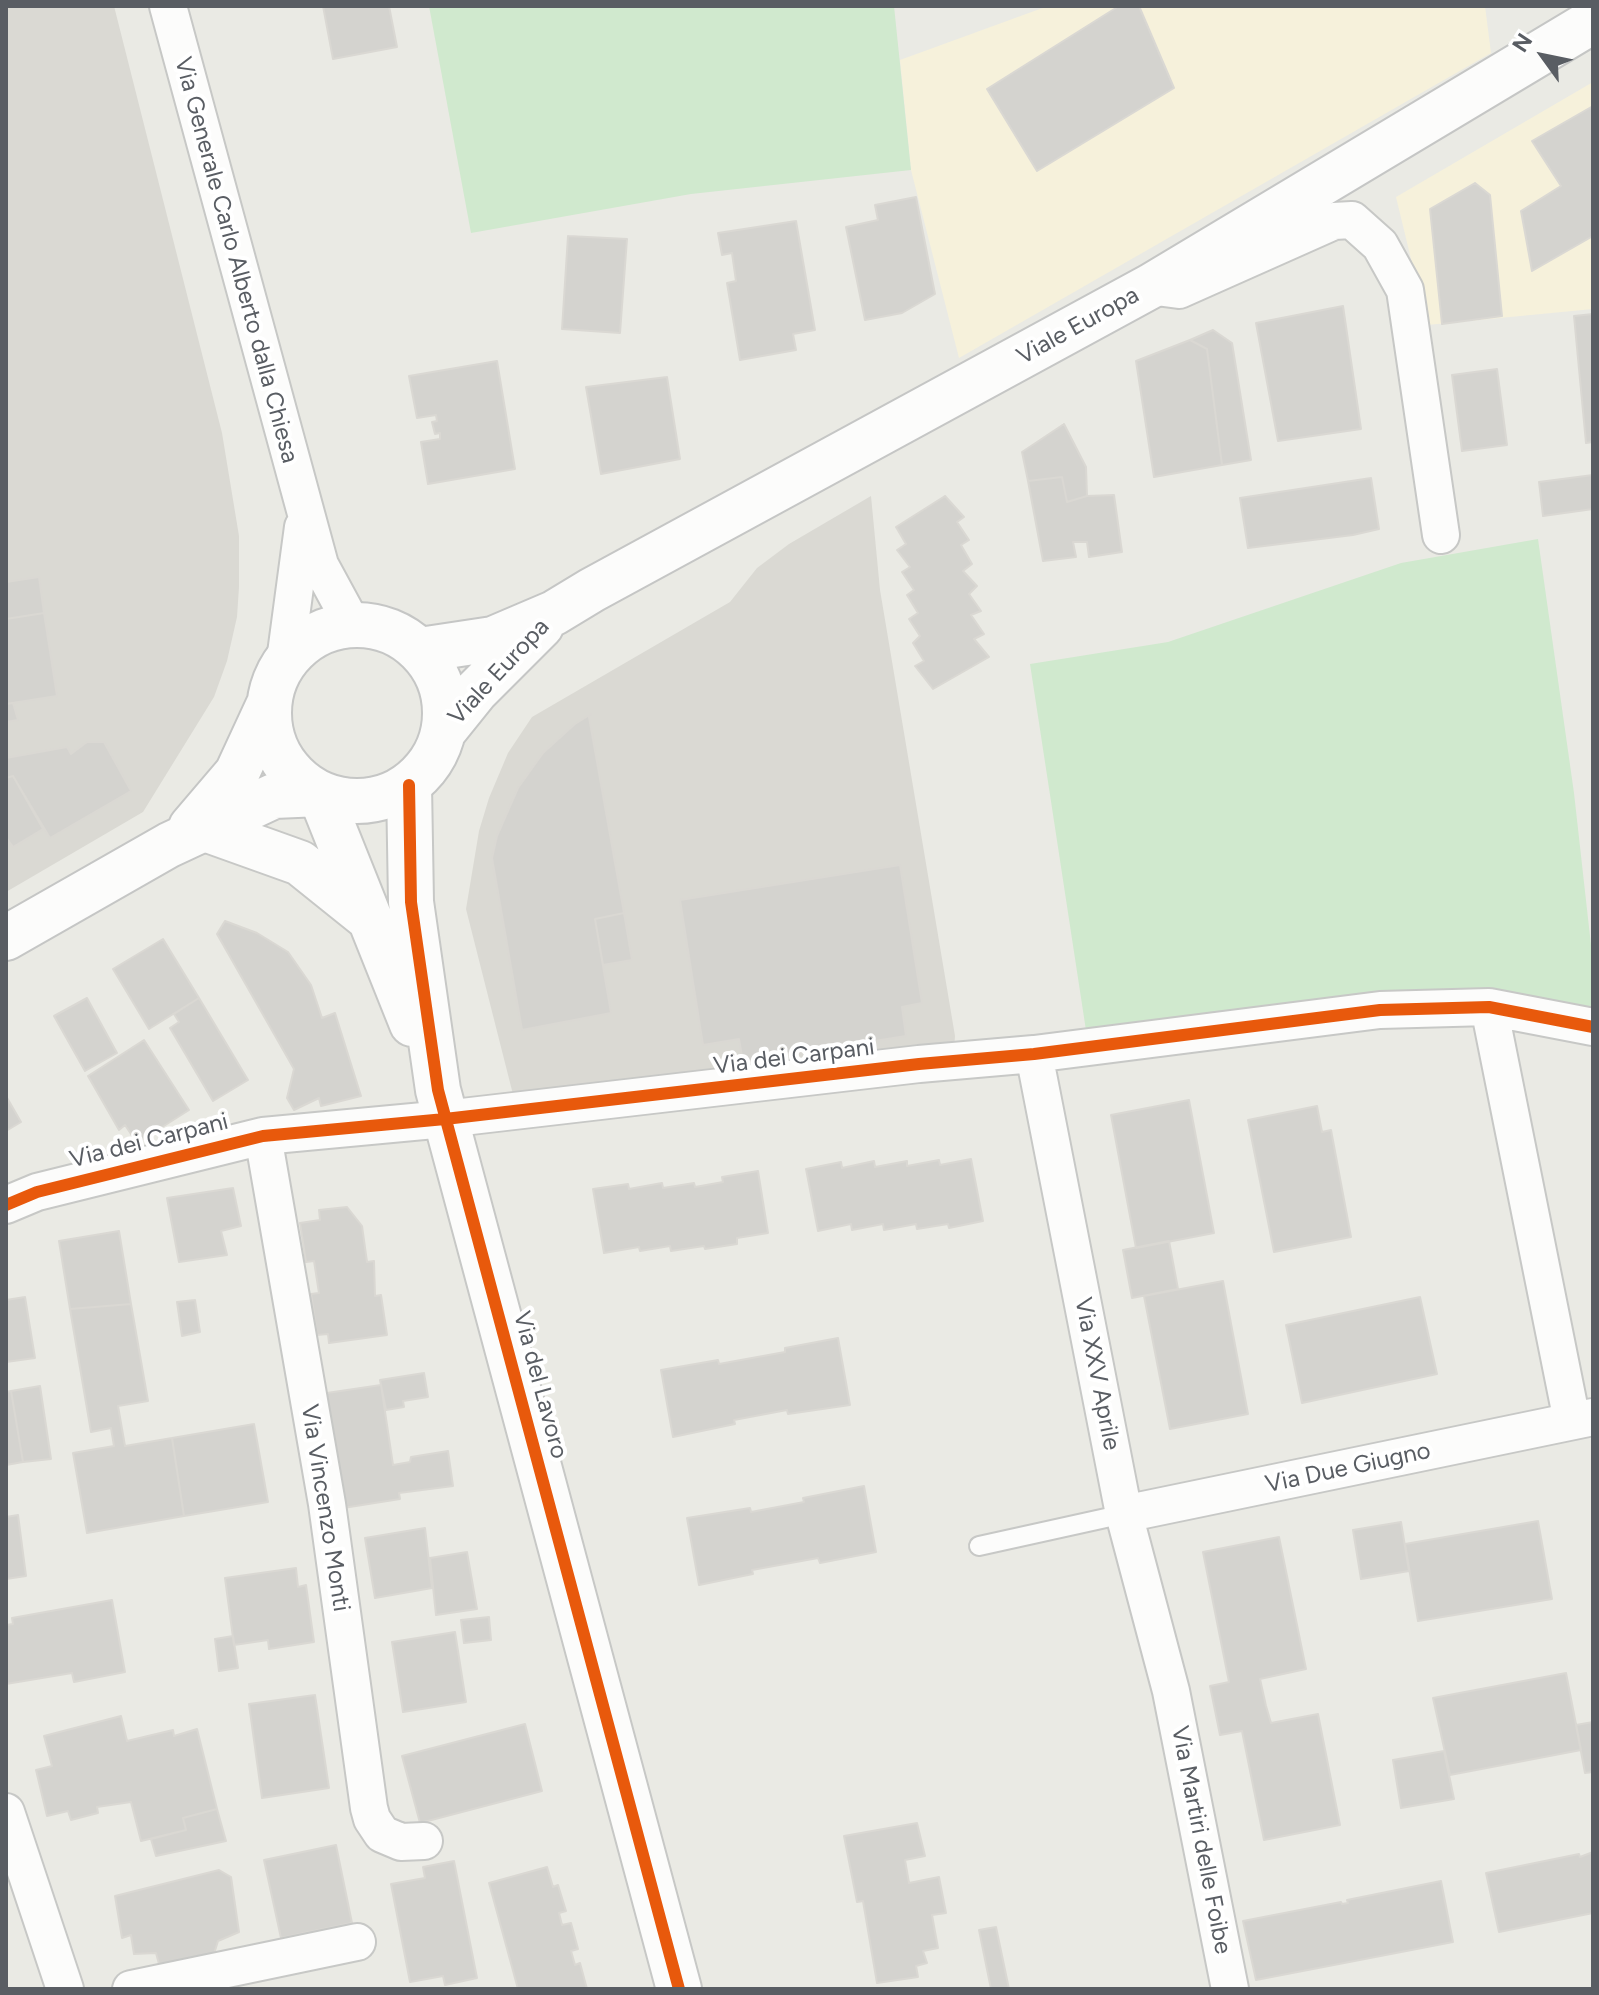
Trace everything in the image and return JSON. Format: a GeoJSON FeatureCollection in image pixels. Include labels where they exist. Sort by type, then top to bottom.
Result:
{"type":"FeatureCollection","features":[{"type":"Feature","properties":{"kind":"main road","name":"Viale Europa"},"geometry":{"type":"LineString","coordinates":[[420,650],[493,639],[554,613],[1151,286],[1593,21]]}},
{"type":"Feature","properties":{"kind":"main road","name":"Viale Europa"},"geometry":{"type":"LineString","coordinates":[[443,732],[476,691],[554,613]]}},
{"type":"Feature","properties":{"kind":"main road"},"geometry":{"type":"LineString","coordinates":[[187,837],[237,773],[268,706],[274,682],[285,661],[304,642],[327,630],[352,624],[377,627],[400,636],[420,650],[437,674],[445,702],[443,732],[437,752],[425,770],[409,785],[389,796],[366,801],[342,801],[320,794],[297,779],[280,758],[270,733],[268,706]]}},
{"type":"Feature","properties":{"kind":"main road","name":"Via del Lavoro"},"geometry":{"type":"LineString","coordinates":[[409,785],[411,902],[442,1105]]}},
{"type":"Feature","properties":{"kind":"main road"},"geometry":{"type":"LineString","coordinates":[[6,938],[187,837],[274,796],[320,794]]}},
{"type":"Feature","properties":{"kind":"main road","name":"Via del Lavoro"},"geometry":{"type":"LineString","coordinates":[[320,794],[442,1105],[679,1989]]}},
{"type":"Feature","properties":{"kind":"main road"},"geometry":{"type":"LineString","coordinates":[[187,837],[300,863],[370,919]]}},
{"type":"Feature","properties":{"kind":"street","name":"Via Generale Carlo Alberto dalla Chiesa"},"geometry":{"type":"LineString","coordinates":[[168,6],[320,565],[352,624]]}},
{"type":"Feature","properties":{"kind":"street"},"geometry":{"type":"LineString","coordinates":[[1151,286],[1179,290],[1334,221],[1352,220],[1380,245],[1405,290],[1441,535]]}},
{"type":"Feature","properties":{"kind":"street","name":"Via Generale Carlo Alberto dalla Chiesa"},"geometry":{"type":"LineString","coordinates":[[285,661],[305,514]]}},
{"type":"Feature","properties":{"kind":"street","name":"Via dei Carpani"},"geometry":{"type":"LineString","coordinates":[[6,1205],[37,1192],[263,1136],[442,1105],[1034,1054],[1380,1010],[1489,1007],[1593,1027]]}},
{"type":"Feature","properties":{"kind":"street","name":"Via Due Giugno"},"geometry":{"type":"LineString","coordinates":[[1124,1514],[1583,1419],[1489,1007]]}},
{"type":"Feature","properties":{"kind":"street","name":"Via XXV Aprile"},"geometry":{"type":"LineString","coordinates":[[1034,1054],[1124,1514],[1171,1691]]}},
{"type":"Feature","properties":{"kind":"street","name":"Via Vincenzo Monti"},"geometry":{"type":"LineString","coordinates":[[263,1136],[327,1504],[369,1808],[382,1834],[401,1842],[424,1841]]}},
{"type":"Feature","properties":{"kind":"street","name":"Via Martiri delle Foibe"},"geometry":{"type":"LineString","coordinates":[[1171,1691],[1230,1989]]}},
{"type":"Feature","properties":{"kind":"street"},"geometry":{"type":"LineString","coordinates":[[6,1812],[65,1989]]}},
{"type":"Feature","properties":{"kind":"street"},"geometry":{"type":"LineString","coordinates":[[131,1989],[357,1942]]}},
{"type":"Feature","properties":{"kind":"lane"},"geometry":{"type":"LineString","coordinates":[[979,1546],[1124,1514]]}},
{"type":"Feature","properties":{"kind":"shaded area"},"geometry":{"type":"Polygon","coordinates":[[[6,6],[114,6],[222,433],[239,536],[239,587],[237,617],[227,661],[214,697],[143,812],[6,892],[6,6]]]}},
{"type":"Feature","properties":{"kind":"shaded area"},"geometry":{"type":"Polygon","coordinates":[[[1048,6],[1485,6],[1491,53],[959,358],[911,170],[900,60],[1048,6]]]}},
{"type":"Feature","properties":{"kind":"shaded area"},"geometry":{"type":"Polygon","coordinates":[[[1593,82],[1593,309],[1427,325],[1396,197],[1593,82]]]}},
{"type":"Feature","properties":{"kind":"shaded area"},"geometry":{"type":"Polygon","coordinates":[[[871,496],[880,590],[955,1036],[954,1050],[934,1074],[910,1084],[562,1119],[521,1126],[466,909],[479,831],[508,753],[532,717],[730,602],[757,568],[789,544],[871,496]]]}},
{"type":"Feature","properties":{"kind":"green space"},"geometry":{"type":"Polygon","coordinates":[[[429,6],[894,6],[911,170],[691,194],[471,233],[429,6]]]}},
{"type":"Feature","properties":{"kind":"green space"},"geometry":{"type":"Polygon","coordinates":[[[1538,539],[1574,793],[1593,963],[1593,1019],[1087,1037],[1030,664],[1168,642],[1401,563],[1538,539]]]}},
{"type":"Feature","properties":{"kind":"building"},"geometry":{"type":"Polygon","coordinates":[[[323,6],[389,6],[397,47],[333,59],[323,6]]]}},
{"type":"Feature","properties":{"kind":"building"},"geometry":{"type":"Polygon","coordinates":[[[1119,6],[1139,6],[1174,88],[1037,171],[987,89],[1119,6]]]}},
{"type":"Feature","properties":{"kind":"building"},"geometry":{"type":"Polygon","coordinates":[[[1593,106],[1593,236],[1532,271],[1521,211],[1561,186],[1532,141],[1593,106]]]}},
{"type":"Feature","properties":{"kind":"building"},"geometry":{"type":"Polygon","coordinates":[[[1475,183],[1490,195],[1502,316],[1442,324],[1430,209],[1475,183]]]}},
{"type":"Feature","properties":{"kind":"building"},"geometry":{"type":"Polygon","coordinates":[[[916,197],[935,294],[902,313],[865,320],[846,227],[878,220],[875,205],[916,197]]]}},
{"type":"Feature","properties":{"kind":"building"},"geometry":{"type":"Polygon","coordinates":[[[796,221],[815,330],[793,334],[796,350],[740,360],[727,283],[736,281],[732,253],[722,255],[718,233],[796,221]]]}},
{"type":"Feature","properties":{"kind":"building"},"geometry":{"type":"Polygon","coordinates":[[[568,236],[627,239],[620,333],[562,329],[568,236]]]}},
{"type":"Feature","properties":{"kind":"building"},"geometry":{"type":"Polygon","coordinates":[[[1343,306],[1361,429],[1278,441],[1256,323],[1343,306]]]}},
{"type":"Feature","properties":{"kind":"building"},"geometry":{"type":"Polygon","coordinates":[[[1593,314],[1593,442],[1586,443],[1574,316],[1593,314]]]}},
{"type":"Feature","properties":{"kind":"building"},"geometry":{"type":"Polygon","coordinates":[[[1213,330],[1232,343],[1251,460],[1222,465],[1207,349],[1190,340],[1213,330]]]}},
{"type":"Feature","properties":{"kind":"building"},"geometry":{"type":"Polygon","coordinates":[[[1190,340],[1207,349],[1222,465],[1154,477],[1136,361],[1190,340]]]}},
{"type":"Feature","properties":{"kind":"building"},"geometry":{"type":"Polygon","coordinates":[[[497,361],[515,469],[428,484],[421,442],[440,439],[440,433],[435,434],[432,422],[437,421],[436,415],[417,418],[409,376],[497,361]]]}},
{"type":"Feature","properties":{"kind":"building"},"geometry":{"type":"Polygon","coordinates":[[[1497,369],[1507,445],[1462,451],[1452,375],[1497,369]]]}},
{"type":"Feature","properties":{"kind":"building"},"geometry":{"type":"Polygon","coordinates":[[[667,377],[680,459],[601,474],[586,387],[667,377]]]}},
{"type":"Feature","properties":{"kind":"building"},"geometry":{"type":"Polygon","coordinates":[[[1064,424],[1086,467],[1087,496],[1067,502],[1062,477],[1028,481],[1022,452],[1064,424]]]}},
{"type":"Feature","properties":{"kind":"building"},"geometry":{"type":"Polygon","coordinates":[[[1593,475],[1593,509],[1543,516],[1539,482],[1593,475]]]}},
{"type":"Feature","properties":{"kind":"building"},"geometry":{"type":"Polygon","coordinates":[[[1062,477],[1067,502],[1087,496],[1114,495],[1122,552],[1089,557],[1087,542],[1073,542],[1076,557],[1043,561],[1028,481],[1062,477]]]}},
{"type":"Feature","properties":{"kind":"building"},"geometry":{"type":"Polygon","coordinates":[[[1371,478],[1379,529],[1248,548],[1240,498],[1371,478]]]}},
{"type":"Feature","properties":{"kind":"building"},"geometry":{"type":"Polygon","coordinates":[[[945,496],[964,517],[957,522],[969,540],[961,545],[972,564],[963,571],[977,586],[969,594],[981,611],[971,615],[984,634],[974,639],[989,657],[933,689],[915,666],[924,661],[913,643],[920,636],[909,619],[918,613],[907,595],[914,590],[902,572],[910,567],[897,550],[906,544],[896,527],[945,496]]]}},
{"type":"Feature","properties":{"kind":"building"},"geometry":{"type":"Polygon","coordinates":[[[39,577],[44,613],[6,619],[6,582],[39,577]]]}},
{"type":"Feature","properties":{"kind":"building"},"geometry":{"type":"Polygon","coordinates":[[[44,613],[57,696],[6,704],[6,619],[44,613]]]}},
{"type":"Feature","properties":{"kind":"building"},"geometry":{"type":"Polygon","coordinates":[[[13,703],[18,720],[6,722],[6,704],[13,703]]]}},
{"type":"Feature","properties":{"kind":"building"},"geometry":{"type":"Polygon","coordinates":[[[591,714],[589,717],[624,913],[595,919],[611,1013],[522,1030],[492,858],[497,836],[518,788],[543,753],[591,714]]]}},
{"type":"Feature","properties":{"kind":"building"},"geometry":{"type":"Polygon","coordinates":[[[87,742],[104,742],[131,791],[50,838],[13,776],[6,778],[6,758],[67,747],[71,754],[87,742]]]}},
{"type":"Feature","properties":{"kind":"building"},"geometry":{"type":"Polygon","coordinates":[[[13,776],[43,829],[13,847],[6,837],[6,778],[13,776]]]}},
{"type":"Feature","properties":{"kind":"building"},"geometry":{"type":"Polygon","coordinates":[[[900,865],[922,1003],[902,1007],[906,1036],[743,1062],[739,1039],[703,1045],[680,900],[900,865]]]}},
{"type":"Feature","properties":{"kind":"building"},"geometry":{"type":"Polygon","coordinates":[[[624,913],[632,960],[603,965],[595,919],[624,913]]]}},
{"type":"Feature","properties":{"kind":"building"},"geometry":{"type":"Polygon","coordinates":[[[225,921],[257,933],[288,952],[311,985],[322,1018],[335,1013],[361,1096],[321,1106],[319,1098],[294,1110],[287,1098],[294,1069],[217,934],[225,921]]]}},
{"type":"Feature","properties":{"kind":"building"},"geometry":{"type":"Polygon","coordinates":[[[163,939],[199,998],[149,1029],[113,969],[163,939]]]}},
{"type":"Feature","properties":{"kind":"building"},"geometry":{"type":"Polygon","coordinates":[[[87,998],[117,1053],[85,1071],[54,1016],[87,998]]]}},
{"type":"Feature","properties":{"kind":"building"},"geometry":{"type":"Polygon","coordinates":[[[199,998],[248,1080],[213,1101],[170,1028],[179,1022],[174,1014],[199,998]]]}},
{"type":"Feature","properties":{"kind":"building"},"geometry":{"type":"Polygon","coordinates":[[[144,1040],[189,1110],[137,1143],[125,1125],[119,1130],[88,1076],[144,1040]]]}},
{"type":"Feature","properties":{"kind":"building"},"geometry":{"type":"Polygon","coordinates":[[[6,1096],[21,1122],[6,1131],[6,1096]]]}},
{"type":"Feature","properties":{"kind":"building"},"geometry":{"type":"Polygon","coordinates":[[[1189,1100],[1214,1233],[1136,1248],[1111,1115],[1189,1100]]]}},
{"type":"Feature","properties":{"kind":"building"},"geometry":{"type":"Polygon","coordinates":[[[1317,1106],[1322,1132],[1331,1130],[1351,1237],[1274,1252],[1248,1120],[1317,1106]]]}},
{"type":"Feature","properties":{"kind":"building"},"geometry":{"type":"Polygon","coordinates":[[[971,1159],[983,1221],[949,1228],[948,1224],[917,1229],[916,1224],[884,1230],[883,1224],[852,1230],[851,1224],[818,1231],[806,1169],[841,1162],[842,1168],[874,1161],[875,1167],[907,1161],[907,1166],[939,1160],[940,1165],[971,1159]]]}},
{"type":"Feature","properties":{"kind":"building"},"geometry":{"type":"Polygon","coordinates":[[[758,1171],[768,1233],[737,1238],[737,1244],[705,1249],[704,1246],[671,1251],[670,1246],[640,1251],[639,1247],[604,1253],[593,1189],[628,1184],[629,1189],[662,1183],[663,1188],[694,1183],[695,1187],[723,1182],[722,1177],[758,1171]]]}},
{"type":"Feature","properties":{"kind":"building"},"geometry":{"type":"Polygon","coordinates":[[[233,1188],[241,1226],[221,1231],[227,1255],[179,1262],[167,1198],[233,1188]]]}},
{"type":"Feature","properties":{"kind":"building"},"geometry":{"type":"Polygon","coordinates":[[[347,1207],[362,1226],[367,1262],[374,1261],[375,1296],[381,1295],[387,1335],[329,1343],[328,1334],[317,1335],[311,1294],[319,1293],[314,1261],[306,1262],[300,1223],[320,1220],[319,1210],[347,1207]]]}},
{"type":"Feature","properties":{"kind":"building"},"geometry":{"type":"Polygon","coordinates":[[[119,1231],[131,1304],[70,1309],[59,1241],[119,1231]]]}},
{"type":"Feature","properties":{"kind":"building"},"geometry":{"type":"Polygon","coordinates":[[[1169,1241],[1178,1289],[1132,1298],[1123,1250],[1169,1241]]]}},
{"type":"Feature","properties":{"kind":"building"},"geometry":{"type":"Polygon","coordinates":[[[1223,1281],[1248,1414],[1170,1429],[1144,1296],[1223,1281]]]}},
{"type":"Feature","properties":{"kind":"building"},"geometry":{"type":"Polygon","coordinates":[[[25,1297],[35,1358],[6,1362],[6,1300],[25,1297]]]}},
{"type":"Feature","properties":{"kind":"building"},"geometry":{"type":"Polygon","coordinates":[[[1420,1297],[1437,1374],[1302,1403],[1286,1325],[1420,1297]]]}},
{"type":"Feature","properties":{"kind":"building"},"geometry":{"type":"Polygon","coordinates":[[[195,1300],[200,1332],[182,1336],[177,1302],[195,1300]]]}},
{"type":"Feature","properties":{"kind":"building"},"geometry":{"type":"Polygon","coordinates":[[[131,1304],[148,1401],[118,1406],[125,1446],[172,1438],[184,1516],[87,1533],[73,1453],[114,1446],[111,1428],[91,1432],[70,1309],[131,1304]]]}},
{"type":"Feature","properties":{"kind":"building"},"geometry":{"type":"Polygon","coordinates":[[[838,1338],[850,1405],[788,1414],[787,1410],[734,1420],[735,1424],[673,1437],[661,1370],[718,1360],[719,1364],[838,1338]]]}},
{"type":"Feature","properties":{"kind":"building"},"geometry":{"type":"Polygon","coordinates":[[[424,1373],[428,1397],[403,1401],[404,1407],[386,1410],[380,1380],[424,1373]]]}},
{"type":"Feature","properties":{"kind":"building"},"geometry":{"type":"Polygon","coordinates":[[[381,1385],[393,1465],[410,1462],[411,1457],[448,1451],[453,1486],[399,1493],[400,1499],[337,1509],[320,1394],[381,1385]]]}},
{"type":"Feature","properties":{"kind":"building"},"geometry":{"type":"Polygon","coordinates":[[[40,1386],[51,1459],[23,1462],[11,1391],[40,1386]]]}},
{"type":"Feature","properties":{"kind":"building"},"geometry":{"type":"Polygon","coordinates":[[[11,1391],[23,1462],[6,1465],[6,1392],[11,1391]]]}},
{"type":"Feature","properties":{"kind":"building"},"geometry":{"type":"Polygon","coordinates":[[[254,1424],[268,1502],[184,1516],[172,1438],[254,1424]]]}},
{"type":"Feature","properties":{"kind":"building"},"geometry":{"type":"Polygon","coordinates":[[[864,1486],[876,1552],[820,1563],[818,1558],[752,1570],[753,1574],[699,1585],[687,1518],[750,1508],[751,1512],[864,1486]]]}},
{"type":"Feature","properties":{"kind":"building"},"geometry":{"type":"Polygon","coordinates":[[[18,1515],[26,1576],[6,1579],[6,1517],[18,1515]]]}},
{"type":"Feature","properties":{"kind":"building"},"geometry":{"type":"Polygon","coordinates":[[[1538,1521],[1552,1599],[1418,1621],[1405,1544],[1538,1521]]]}},
{"type":"Feature","properties":{"kind":"building"},"geometry":{"type":"Polygon","coordinates":[[[1401,1522],[1409,1571],[1361,1579],[1353,1530],[1401,1522]]]}},
{"type":"Feature","properties":{"kind":"building"},"geometry":{"type":"Polygon","coordinates":[[[425,1528],[432,1588],[375,1598],[365,1538],[425,1528]]]}},
{"type":"Feature","properties":{"kind":"building"},"geometry":{"type":"Polygon","coordinates":[[[1279,1537],[1306,1669],[1260,1679],[1271,1723],[1318,1714],[1340,1825],[1264,1840],[1242,1731],[1220,1735],[1210,1686],[1229,1682],[1203,1552],[1279,1537]]]}},
{"type":"Feature","properties":{"kind":"building"},"geometry":{"type":"Polygon","coordinates":[[[467,1552],[477,1609],[436,1615],[430,1558],[467,1552]]]}},
{"type":"Feature","properties":{"kind":"building"},"geometry":{"type":"Polygon","coordinates":[[[296,1568],[298,1587],[306,1585],[314,1642],[269,1649],[268,1640],[234,1645],[225,1578],[296,1568]]]}},
{"type":"Feature","properties":{"kind":"building"},"geometry":{"type":"Polygon","coordinates":[[[112,1600],[125,1672],[74,1682],[72,1673],[6,1684],[6,1625],[13,1624],[12,1618],[112,1600]]]}},
{"type":"Feature","properties":{"kind":"building"},"geometry":{"type":"Polygon","coordinates":[[[489,1617],[491,1640],[464,1643],[461,1620],[489,1617]]]}},
{"type":"Feature","properties":{"kind":"building"},"geometry":{"type":"Polygon","coordinates":[[[455,1632],[466,1702],[403,1712],[392,1642],[455,1632]]]}},
{"type":"Feature","properties":{"kind":"building"},"geometry":{"type":"Polygon","coordinates":[[[233,1636],[238,1668],[219,1671],[215,1639],[233,1636]]]}},
{"type":"Feature","properties":{"kind":"building"},"geometry":{"type":"Polygon","coordinates":[[[1566,1673],[1581,1750],[1450,1775],[1433,1698],[1566,1673]]]}},
{"type":"Feature","properties":{"kind":"building"},"geometry":{"type":"Polygon","coordinates":[[[315,1695],[329,1788],[262,1798],[249,1704],[315,1695]]]}},
{"type":"Feature","properties":{"kind":"building"},"geometry":{"type":"Polygon","coordinates":[[[121,1716],[127,1741],[173,1730],[174,1736],[197,1729],[217,1809],[183,1818],[186,1830],[141,1841],[131,1802],[97,1807],[98,1813],[71,1820],[68,1811],[47,1816],[36,1770],[52,1766],[44,1736],[121,1716]]]}},
{"type":"Feature","properties":{"kind":"building"},"geometry":{"type":"Polygon","coordinates":[[[1593,1722],[1593,1772],[1585,1773],[1576,1725],[1593,1722]]]}},
{"type":"Feature","properties":{"kind":"building"},"geometry":{"type":"Polygon","coordinates":[[[525,1724],[542,1791],[420,1823],[402,1756],[525,1724]]]}},
{"type":"Feature","properties":{"kind":"building"},"geometry":{"type":"Polygon","coordinates":[[[1444,1751],[1454,1799],[1401,1808],[1393,1760],[1444,1751]]]}},
{"type":"Feature","properties":{"kind":"building"},"geometry":{"type":"Polygon","coordinates":[[[217,1809],[226,1841],[156,1856],[151,1839],[186,1830],[183,1818],[217,1809]]]}},
{"type":"Feature","properties":{"kind":"building"},"geometry":{"type":"Polygon","coordinates":[[[917,1823],[925,1856],[905,1860],[909,1883],[939,1877],[946,1913],[932,1915],[938,1948],[923,1951],[927,1963],[916,1966],[918,1977],[877,1983],[863,1901],[857,1902],[844,1836],[917,1823]]]}},
{"type":"Feature","properties":{"kind":"building"},"geometry":{"type":"Polygon","coordinates":[[[336,1845],[352,1923],[281,1938],[264,1860],[336,1845]]]}},
{"type":"Feature","properties":{"kind":"building"},"geometry":{"type":"Polygon","coordinates":[[[1593,1852],[1593,1913],[1499,1932],[1486,1873],[1579,1854],[1580,1857],[1593,1852]]]}},
{"type":"Feature","properties":{"kind":"building"},"geometry":{"type":"Polygon","coordinates":[[[454,1861],[477,1978],[445,1985],[443,1976],[410,1982],[391,1884],[425,1878],[423,1867],[454,1861]]]}},
{"type":"Feature","properties":{"kind":"building"},"geometry":{"type":"Polygon","coordinates":[[[547,1867],[553,1887],[558,1885],[566,1911],[559,1913],[562,1925],[571,1923],[578,1949],[571,1951],[575,1965],[580,1963],[587,1989],[518,1989],[489,1883],[547,1867]]]}},
{"type":"Feature","properties":{"kind":"building"},"geometry":{"type":"Polygon","coordinates":[[[219,1870],[231,1877],[239,1932],[218,1941],[214,1954],[159,1964],[156,1953],[134,1954],[131,1935],[122,1938],[115,1896],[219,1870]]]}},
{"type":"Feature","properties":{"kind":"building"},"geometry":{"type":"Polygon","coordinates":[[[1441,1881],[1453,1942],[1256,1980],[1243,1921],[1348,1903],[1347,1900],[1441,1881]]]}},
{"type":"Feature","properties":{"kind":"building"},"geometry":{"type":"Polygon","coordinates":[[[996,1927],[1009,1989],[991,1989],[979,1930],[996,1927]]]}},
{"type":"Feature","properties":{"kind":"cycle path"},"geometry":{"type":"LineString","coordinates":[[409,785],[411,902],[438,1090],[679,1989]]}},
{"type":"Feature","properties":{"kind":"cycle path"},"geometry":{"type":"LineString","coordinates":[[6,1205],[37,1192],[263,1136],[1034,1054],[1380,1010],[1489,1007],[1593,1027]]}}]}
